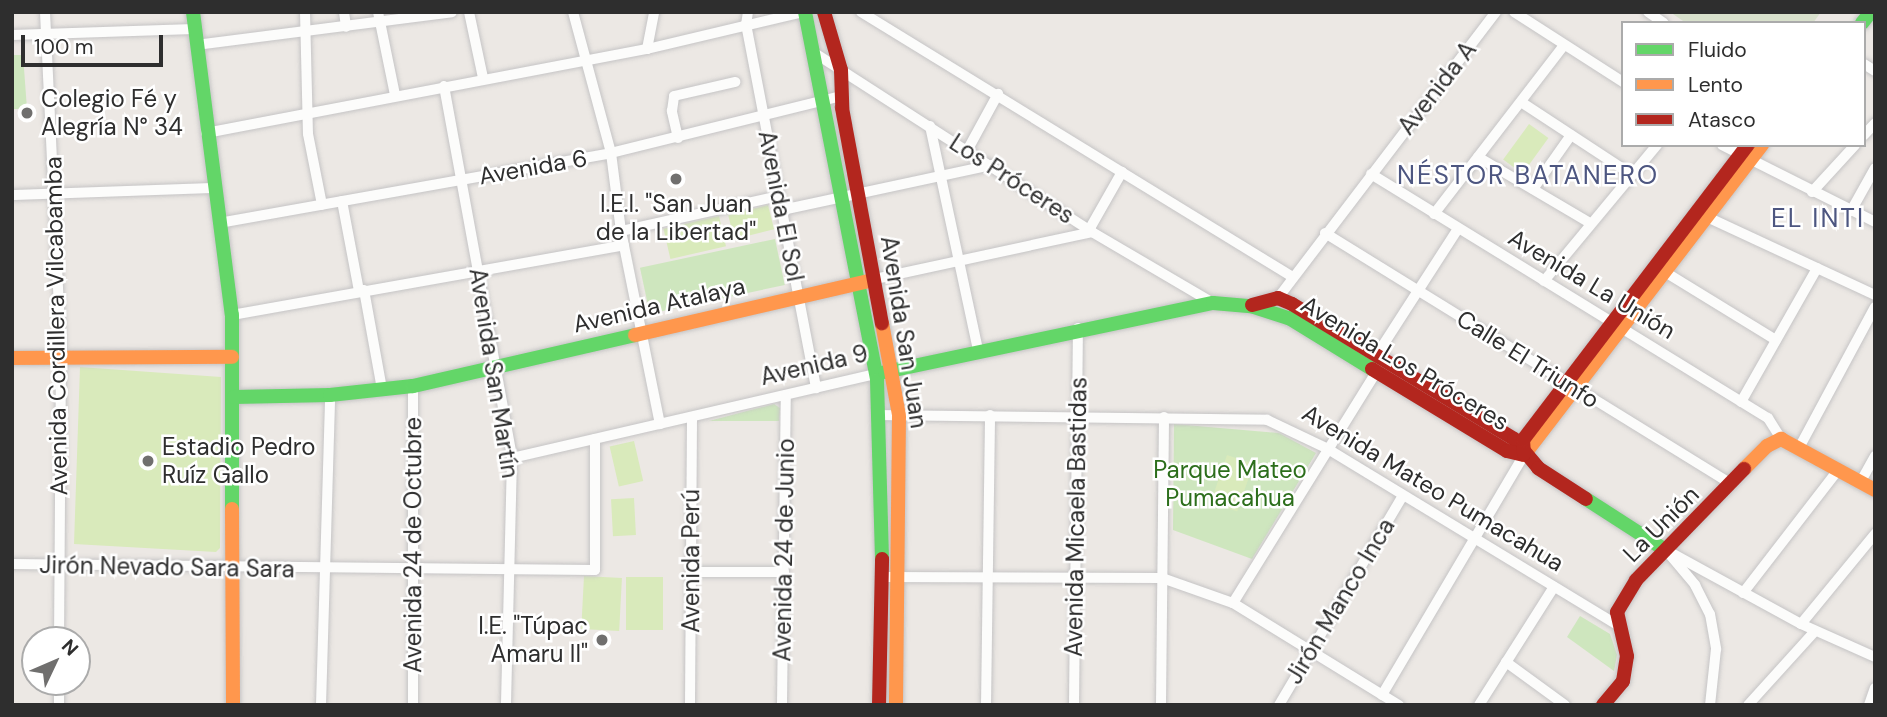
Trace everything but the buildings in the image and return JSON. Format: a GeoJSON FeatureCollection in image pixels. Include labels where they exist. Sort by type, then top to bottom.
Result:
{"type":"FeatureCollection","features":[{"type":"Feature","properties":{"kind":"street","name":"Avenida Cordillera Vilcabamba"},"geometry":{"type":"LineString","coordinates":[[45,12],[61,356],[60,626]]}},
{"type":"Feature","properties":{"kind":"street"},"geometry":{"type":"LineString","coordinates":[[193,12],[206,133],[232,315],[233,705]]}},
{"type":"Feature","properties":{"kind":"street"},"geometry":{"type":"LineString","coordinates":[[305,12],[306,115],[322,205]]}},
{"type":"Feature","properties":{"kind":"street"},"geometry":{"type":"LineString","coordinates":[[344,12],[346,27]]}},
{"type":"Feature","properties":{"kind":"street"},"geometry":{"type":"LineString","coordinates":[[378,12],[395,95]]}},
{"type":"Feature","properties":{"kind":"street"},"geometry":{"type":"LineString","coordinates":[[196,46],[381,24],[452,12]]}},
{"type":"Feature","properties":{"kind":"street"},"geometry":{"type":"LineString","coordinates":[[469,12],[483,78]]}},
{"type":"Feature","properties":{"kind":"street"},"geometry":{"type":"LineString","coordinates":[[573,12],[611,153],[621,230],[660,424]]}},
{"type":"Feature","properties":{"kind":"street"},"geometry":{"type":"LineString","coordinates":[[647,49],[654,12]]}},
{"type":"Feature","properties":{"kind":"street","name":"Avenida El Sol"},"geometry":{"type":"LineString","coordinates":[[747,12],[746,24],[817,388]]}},
{"type":"Feature","properties":{"kind":"street"},"geometry":{"type":"LineString","coordinates":[[206,133],[483,78],[647,49],[804,12]]}},
{"type":"Feature","properties":{"kind":"street","name":"Avenida San Juan"},"geometry":{"type":"LineString","coordinates":[[804,12],[876,374],[880,415],[882,577],[879,705]]}},
{"type":"Feature","properties":{"kind":"street","name":"Avenida San Juan"},"geometry":{"type":"LineString","coordinates":[[824,12],[841,70],[842,96],[858,194],[899,415],[896,705]]}},
{"type":"Feature","properties":{"kind":"street"},"geometry":{"type":"LineString","coordinates":[[861,12],[1291,276]]}},
{"type":"Feature","properties":{"kind":"street","name":"Avenida A"},"geometry":{"type":"LineString","coordinates":[[1278,298],[1291,276],[1496,12]]}},
{"type":"Feature","properties":{"kind":"street"},"geometry":{"type":"LineString","coordinates":[[1514,12],[1621,81]]}},
{"type":"Feature","properties":{"kind":"street"},"geometry":{"type":"LineString","coordinates":[[12,35],[194,29]]}},
{"type":"Feature","properties":{"kind":"street"},"geometry":{"type":"LineString","coordinates":[[1434,214],[1564,45]]}},
{"type":"Feature","properties":{"kind":"street","name":"Los Próceres"},"geometry":{"type":"LineString","coordinates":[[813,52],[968,149],[1091,231],[1213,303]]}},
{"type":"Feature","properties":{"kind":"street"},"geometry":{"type":"LineString","coordinates":[[678,138],[672,111],[674,96],[735,82]]}},
{"type":"Feature","properties":{"kind":"street","name":"Avenida San Martín"},"geometry":{"type":"LineString","coordinates":[[444,86],[512,458],[513,572],[506,705]]}},
{"type":"Feature","properties":{"kind":"street"},"geometry":{"type":"LineString","coordinates":[[968,149],[998,94]]}},
{"type":"Feature","properties":{"kind":"street","name":"Avenida 6"},"geometry":{"type":"LineString","coordinates":[[219,223],[611,153],[842,96]]}},
{"type":"Feature","properties":{"kind":"street"},"geometry":{"type":"LineString","coordinates":[[1521,102],[1632,174]]}},
{"type":"Feature","properties":{"kind":"street"},"geometry":{"type":"LineString","coordinates":[[930,126],[978,350]]}},
{"type":"Feature","properties":{"kind":"street"},"geometry":{"type":"LineString","coordinates":[[1533,190],[1571,135]]}},
{"type":"Feature","properties":{"kind":"street"},"geometry":{"type":"LineString","coordinates":[[1544,281],[1655,147]]}},
{"type":"Feature","properties":{"kind":"street"},"geometry":{"type":"LineString","coordinates":[[1727,147],[1875,222]]}},
{"type":"Feature","properties":{"kind":"street"},"geometry":{"type":"LineString","coordinates":[[1812,192],[1853,147]]}},
{"type":"Feature","properties":{"kind":"street"},"geometry":{"type":"LineString","coordinates":[[1617,326],[1665,272],[1707,217],[1745,154]]}},
{"type":"Feature","properties":{"kind":"street"},"geometry":{"type":"LineString","coordinates":[[1382,695],[1476,542],[1524,455],[1571,386],[1745,154]]}},
{"type":"Feature","properties":{"kind":"street"},"geometry":{"type":"LineString","coordinates":[[1478,157],[1590,223]]}},
{"type":"Feature","properties":{"kind":"street"},"geometry":{"type":"LineString","coordinates":[[782,209],[992,165]]}},
{"type":"Feature","properties":{"kind":"street"},"geometry":{"type":"LineString","coordinates":[[1851,211],[1875,168]]}},
{"type":"Feature","properties":{"kind":"street"},"geometry":{"type":"LineString","coordinates":[[1091,231],[1122,172]]}},
{"type":"Feature","properties":{"kind":"street","name":"Avenida La Unión"},"geometry":{"type":"LineString","coordinates":[[1371,174],[1741,402],[1775,424],[1781,439]]}},
{"type":"Feature","properties":{"kind":"street"},"geometry":{"type":"LineString","coordinates":[[12,195],[214,188]]}},
{"type":"Feature","properties":{"kind":"street"},"geometry":{"type":"LineString","coordinates":[[621,230],[779,196]]}},
{"type":"Feature","properties":{"kind":"street"},"geometry":{"type":"LineString","coordinates":[[342,201],[382,390]]}},
{"type":"Feature","properties":{"kind":"street"},"geometry":{"type":"LineString","coordinates":[[1707,217],[1875,295]]}},
{"type":"Feature","properties":{"kind":"street"},"geometry":{"type":"LineString","coordinates":[[1376,356],[1458,229]]}},
{"type":"Feature","properties":{"kind":"street","name":"Avenida Atalaya"},"geometry":{"type":"LineString","coordinates":[[234,397],[331,396],[413,386],[1091,231]]}},
{"type":"Feature","properties":{"kind":"street","name":"Calle El Triunfo"},"geometry":{"type":"LineString","coordinates":[[1325,233],[1732,484]]}},
{"type":"Feature","properties":{"kind":"street"},"geometry":{"type":"LineString","coordinates":[[232,315],[624,245]]}},
{"type":"Feature","properties":{"kind":"street"},"geometry":{"type":"LineString","coordinates":[[1741,402],[1817,268]]}},
{"type":"Feature","properties":{"kind":"street"},"geometry":{"type":"LineString","coordinates":[[1665,272],[1776,340]]}},
{"type":"Feature","properties":{"kind":"street","name":"Avenida Los Próceres"},"geometry":{"type":"LineString","coordinates":[[1251,306],[1278,298],[1514,439],[1524,455]]}},
{"type":"Feature","properties":{"kind":"street","name":"Avenida 9"},"geometry":{"type":"LineString","coordinates":[[512,458],[1079,328],[1213,303],[1251,306]]}},
{"type":"Feature","properties":{"kind":"street","name":"Avenida Los Próceres"},"geometry":{"type":"LineString","coordinates":[[1251,306],[1289,318],[1507,451],[1524,455],[1664,549],[1801,624],[1875,657]]}},
{"type":"Feature","properties":{"kind":"street"},"geometry":{"type":"LineString","coordinates":[[1798,448],[1875,307]]}},
{"type":"Feature","properties":{"kind":"street","name":"Avenida Micaela Bastidas"},"geometry":{"type":"LineString","coordinates":[[1074,705],[1079,328]]}},
{"type":"Feature","properties":{"kind":"street"},"geometry":{"type":"LineString","coordinates":[[12,358],[232,358]]}},
{"type":"Feature","properties":{"kind":"street"},"geometry":{"type":"LineString","coordinates":[[1233,603],[1376,372]]}},
{"type":"Feature","properties":{"kind":"street","name":"Avenida 24 de Octubre"},"geometry":{"type":"LineString","coordinates":[[413,386],[413,705]]}},
{"type":"Feature","properties":{"kind":"street","name":"Avenida 24 de Junio"},"geometry":{"type":"LineString","coordinates":[[782,705],[786,395]]}},
{"type":"Feature","properties":{"kind":"street"},"geometry":{"type":"LineString","coordinates":[[321,705],[323,570],[331,396]]}},
{"type":"Feature","properties":{"kind":"street","name":"Avenida Mateo Pumacahua"},"geometry":{"type":"LineString","coordinates":[[880,415],[1255,416],[1292,429],[1328,449],[1476,542],[1618,625]]}},
{"type":"Feature","properties":{"kind":"street"},"geometry":{"type":"LineString","coordinates":[[986,705],[990,415]]}},
{"type":"Feature","properties":{"kind":"street","name":"Avenida Perú"},"geometry":{"type":"LineString","coordinates":[[690,705],[692,416]]}},
{"type":"Feature","properties":{"kind":"street"},"geometry":{"type":"LineString","coordinates":[[1161,705],[1164,417]]}},
{"type":"Feature","properties":{"kind":"street","name":"Jirón Nevado Sara Sara"},"geometry":{"type":"LineString","coordinates":[[12,564],[513,572],[595,570],[595,439]]}},
{"type":"Feature","properties":{"kind":"street"},"geometry":{"type":"LineString","coordinates":[[1781,439],[1875,491]]}},
{"type":"Feature","properties":{"kind":"street","name":"La Unión"},"geometry":{"type":"LineString","coordinates":[[1618,625],[1618,612],[1636,580],[1767,446],[1781,439]]}},
{"type":"Feature","properties":{"kind":"street"},"geometry":{"type":"LineString","coordinates":[[1860,483],[1875,456]]}},
{"type":"Feature","properties":{"kind":"street"},"geometry":{"type":"LineString","coordinates":[[1743,593],[1838,470]]}},
{"type":"Feature","properties":{"kind":"street","name":"Jirón Manco Inca"},"geometry":{"type":"LineString","coordinates":[[1279,705],[1309,648],[1402,497]]}},
{"type":"Feature","properties":{"kind":"street"},"geometry":{"type":"LineString","coordinates":[[1801,624],[1875,534]]}},
{"type":"Feature","properties":{"kind":"street"},"geometry":{"type":"LineString","coordinates":[[1664,549],[1695,585],[1710,614],[1716,649],[1710,705]]}},
{"type":"Feature","properties":{"kind":"street"},"geometry":{"type":"LineString","coordinates":[[691,572],[785,572]]}},
{"type":"Feature","properties":{"kind":"street"},"geometry":{"type":"LineString","coordinates":[[882,577],[1162,578],[1233,603],[1399,705]]}},
{"type":"Feature","properties":{"kind":"street"},"geometry":{"type":"LineString","coordinates":[[1479,705],[1554,587]]}},
{"type":"Feature","properties":{"kind":"street"},"geometry":{"type":"LineString","coordinates":[[1603,705],[1623,681],[1627,656],[1618,625]]}},
{"type":"Feature","properties":{"kind":"street"},"geometry":{"type":"LineString","coordinates":[[1748,705],[1815,631]]}},
{"type":"Feature","properties":{"kind":"street"},"geometry":{"type":"LineString","coordinates":[[1506,662],[1565,705]]}},
{"type":"Feature","properties":{"kind":"street"},"geometry":{"type":"LineString","coordinates":[[1869,705],[1875,688]]}},
{"type":"Feature","properties":{"kind":"green space"},"geometry":{"type":"Polygon","coordinates":[[[1670,12],[1821,12],[1814,21],[1683,21],[1670,12]]]}},
{"type":"Feature","properties":{"kind":"green space"},"geometry":{"type":"Polygon","coordinates":[[[12,55],[23,55],[27,109],[12,109],[12,55]]]}},
{"type":"Feature","properties":{"kind":"green space"},"geometry":{"type":"Polygon","coordinates":[[[1529,124],[1548,138],[1523,174],[1503,160],[1529,124]]]}},
{"type":"Feature","properties":{"kind":"green space"},"geometry":{"type":"Polygon","coordinates":[[[768,205],[774,229],[734,239],[728,215],[768,205]]]}},
{"type":"Feature","properties":{"kind":"green space"},"geometry":{"type":"Polygon","coordinates":[[[719,216],[726,246],[670,259],[663,229],[719,216]]]}},
{"type":"Feature","properties":{"kind":"green space"},"geometry":{"type":"Polygon","coordinates":[[[775,239],[785,285],[650,314],[640,268],[775,239]]]}},
{"type":"Feature","properties":{"kind":"green space","name":"Estadio Pedro Ruíz Gallo"},"geometry":{"type":"Polygon","coordinates":[[[80,367],[221,377],[220,548],[216,552],[74,544],[80,367]]]}},
{"type":"Feature","properties":{"kind":"green space"},"geometry":{"type":"Polygon","coordinates":[[[774,404],[780,408],[779,421],[709,421],[774,404]]]}},
{"type":"Feature","properties":{"kind":"green space","name":"Parque Mateo Pumacahua"},"geometry":{"type":"Polygon","coordinates":[[[1174,424],[1279,433],[1316,453],[1252,559],[1173,530],[1174,424]]]}},
{"type":"Feature","properties":{"kind":"green space"},"geometry":{"type":"Polygon","coordinates":[[[634,441],[643,481],[619,487],[610,447],[634,441]]]}},
{"type":"Feature","properties":{"kind":"green space"},"geometry":{"type":"Polygon","coordinates":[[[1227,455],[1253,464],[1237,511],[1211,502],[1227,455]]]}},
{"type":"Feature","properties":{"kind":"green space"},"geometry":{"type":"Polygon","coordinates":[[[634,498],[636,535],[613,536],[611,499],[634,498]]]}},
{"type":"Feature","properties":{"kind":"green space"},"geometry":{"type":"Polygon","coordinates":[[[584,576],[622,578],[619,631],[581,629],[584,576]]]}},
{"type":"Feature","properties":{"kind":"green space"},"geometry":{"type":"Polygon","coordinates":[[[626,577],[663,577],[663,630],[626,630],[626,577]]]}},
{"type":"Feature","properties":{"kind":"green space"},"geometry":{"type":"Polygon","coordinates":[[[1580,616],[1610,634],[1617,655],[1614,671],[1567,637],[1580,616]]]}},
{"type":"Feature","properties":{"kind":"traffic: fast"},"geometry":{"type":"LineString","coordinates":[[193,12],[232,315],[232,509]]}},
{"type":"Feature","properties":{"kind":"traffic: fast"},"geometry":{"type":"LineString","coordinates":[[805,12],[877,380],[882,559]]}},
{"type":"Feature","properties":{"kind":"traffic: fast"},"geometry":{"type":"LineString","coordinates":[[1864,21],[1871,12]]}},
{"type":"Feature","properties":{"kind":"traffic: fast"},"geometry":{"type":"LineString","coordinates":[[885,372],[1213,303],[1251,306],[1289,318],[1372,369]]}},
{"type":"Feature","properties":{"kind":"traffic: fast"},"geometry":{"type":"LineString","coordinates":[[234,397],[330,395],[413,386],[635,335]]}},
{"type":"Feature","properties":{"kind":"traffic: fast"},"geometry":{"type":"LineString","coordinates":[[1586,499],[1664,549]]}},
{"type":"Feature","properties":{"kind":"traffic: slow"},"geometry":{"type":"LineString","coordinates":[[1524,455],[1760,147]]}},
{"type":"Feature","properties":{"kind":"traffic: slow"},"geometry":{"type":"LineString","coordinates":[[635,335],[868,281]]}},
{"type":"Feature","properties":{"kind":"traffic: slow"},"geometry":{"type":"LineString","coordinates":[[882,323],[899,415],[896,705]]}},
{"type":"Feature","properties":{"kind":"traffic: slow"},"geometry":{"type":"LineString","coordinates":[[12,358],[232,357]]}},
{"type":"Feature","properties":{"kind":"traffic: slow"},"geometry":{"type":"LineString","coordinates":[[1744,469],[1767,446],[1781,439],[1875,490]]}},
{"type":"Feature","properties":{"kind":"traffic: slow"},"geometry":{"type":"LineString","coordinates":[[232,509],[233,705]]}},
{"type":"Feature","properties":{"kind":"traffic: jam"},"geometry":{"type":"LineString","coordinates":[[824,12],[841,70],[842,108],[882,323]]}},
{"type":"Feature","properties":{"kind":"traffic: jam"},"geometry":{"type":"LineString","coordinates":[[1524,454],[1523,440],[1746,147]]}},
{"type":"Feature","properties":{"kind":"traffic: jam"},"geometry":{"type":"LineString","coordinates":[[1252,305],[1278,298],[1292,304],[1514,439],[1538,468],[1586,499]]}},
{"type":"Feature","properties":{"kind":"traffic: jam"},"geometry":{"type":"LineString","coordinates":[[1372,369],[1507,451],[1524,455]]}},
{"type":"Feature","properties":{"kind":"traffic: jam"},"geometry":{"type":"LineString","coordinates":[[1603,705],[1623,681],[1627,656],[1617,612],[1636,580],[1744,469]]}},
{"type":"Feature","properties":{"kind":"traffic: jam"},"geometry":{"type":"LineString","coordinates":[[879,705],[882,559]]}},
{"type":"Feature","properties":{"kind":"place","name":"Colegio Fé y Alegría N° 34"},"geometry":{"type":"Point","coordinates":[27,113]}},
{"type":"Feature","properties":{"kind":"place","name":"I.E.I. \"San Juan de la Libertad\""},"geometry":{"type":"Point","coordinates":[676,179]}},
{"type":"Feature","properties":{"kind":"place","name":"Estadio Pedro Ruíz Gallo"},"geometry":{"type":"Point","coordinates":[148,461]}},
{"type":"Feature","properties":{"kind":"place","name":"I.E. \"Túpac Amaru II\""},"geometry":{"type":"Point","coordinates":[602,640]}},
{"type":"Feature","properties":{"kind":"district","name":"NÉSTOR BATANERO"},"geometry":{"type":"Point","coordinates":[1528,176]}},
{"type":"Feature","properties":{"kind":"district","name":"EL INTI"},"geometry":{"type":"Point","coordinates":[1818,219]}}]}
